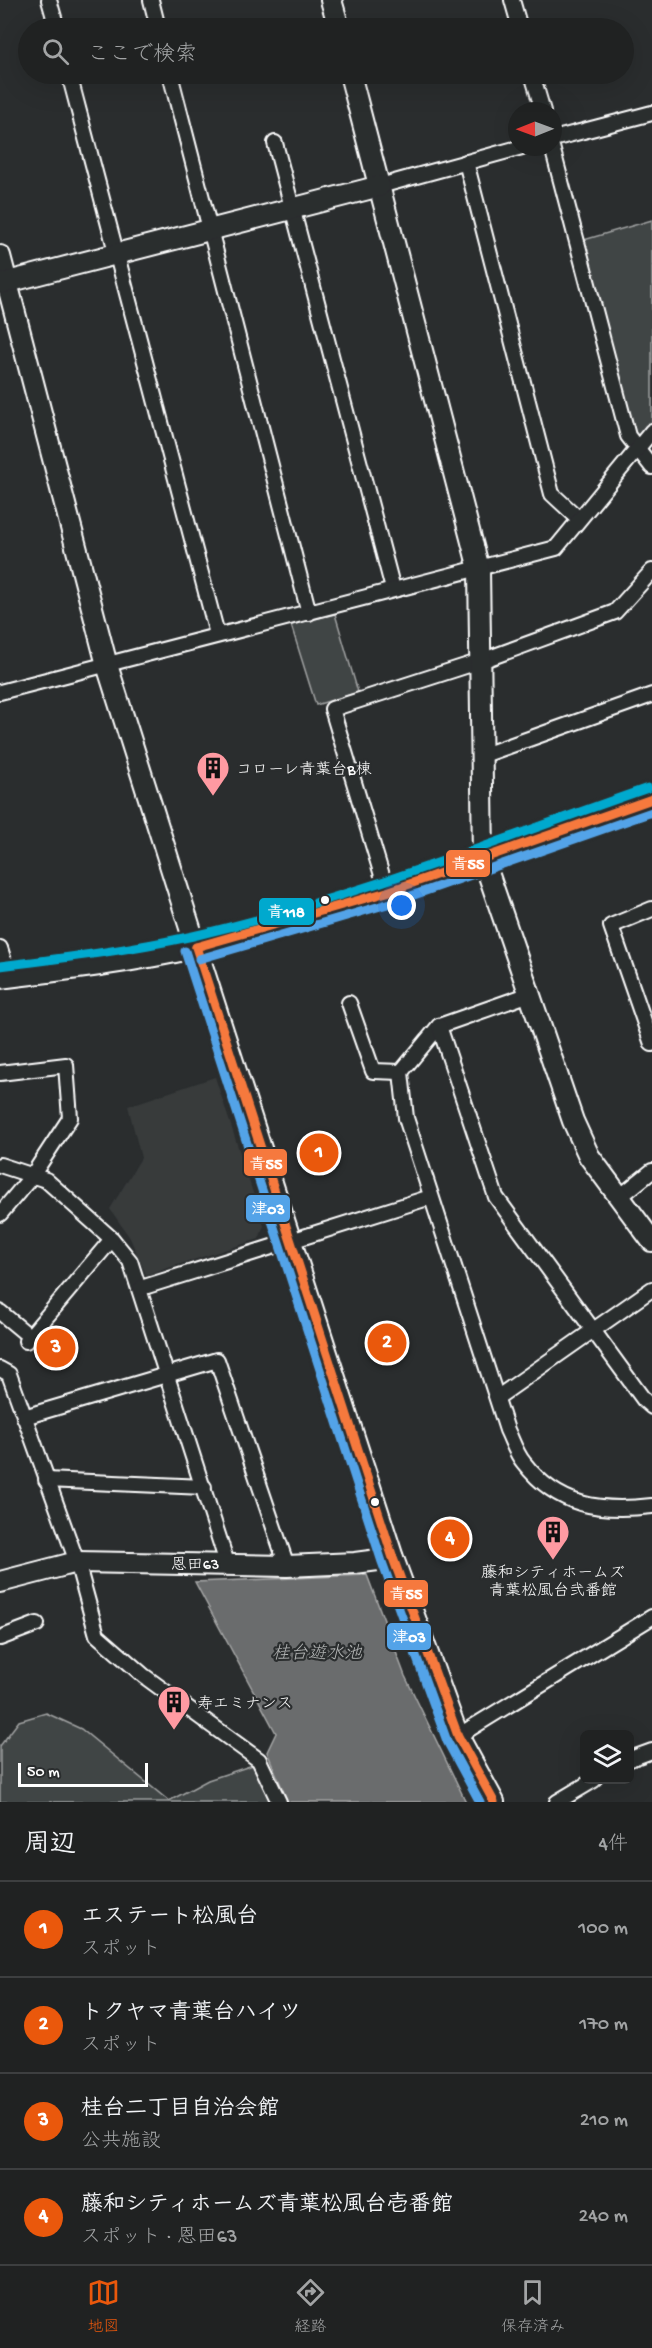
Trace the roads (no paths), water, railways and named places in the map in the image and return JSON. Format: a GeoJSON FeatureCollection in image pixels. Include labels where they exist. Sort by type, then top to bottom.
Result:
{"type":"FeatureCollection","features":[{"type":"Feature","properties":{"kind":"street"},"geometry":{"type":"LineString","coordinates":[[50,0],[54,18]]}},
{"type":"Feature","properties":{"kind":"street"},"geometry":{"type":"LineString","coordinates":[[151,0],[156,18]]}},
{"type":"Feature","properties":{"kind":"street"},"geometry":{"type":"LineString","coordinates":[[331,0],[336,18]]}},
{"type":"Feature","properties":{"kind":"street"},"geometry":{"type":"LineString","coordinates":[[517,1],[519,18]]}},
{"type":"Feature","properties":{"kind":"street"},"geometry":{"type":"LineString","coordinates":[[72,84],[217,634]]}},
{"type":"Feature","properties":{"kind":"street"},"geometry":{"type":"LineString","coordinates":[[173,84],[309,613]]}},
{"type":"Feature","properties":{"kind":"street"},"geometry":{"type":"LineString","coordinates":[[353,84],[479,568],[483,858],[573,1121],[589,1156],[621,1196],[652,1241]]}},
{"type":"Feature","properties":{"kind":"street"},"geometry":{"type":"LineString","coordinates":[[535,84],[540,102]]}},
{"type":"Feature","properties":{"kind":"street"},"geometry":{"type":"LineString","coordinates":[[562,137],[652,113]]}},
{"type":"Feature","properties":{"kind":"street"},"geometry":{"type":"LineString","coordinates":[[275,143],[393,589]]}},
{"type":"Feature","properties":{"kind":"street"},"geometry":{"type":"LineString","coordinates":[[4,283],[211,231],[508,151]]}},
{"type":"Feature","properties":{"kind":"street"},"geometry":{"type":"LineString","coordinates":[[554,156],[628,436],[652,467]]}},
{"type":"Feature","properties":{"kind":"street"},"geometry":{"type":"LineString","coordinates":[[466,162],[552,494],[578,518]]}},
{"type":"Feature","properties":{"kind":"street"},"geometry":{"type":"LineString","coordinates":[[0,256],[4,283],[106,665],[196,947],[393,1558],[458,1736],[494,1802]]}},
{"type":"Feature","properties":{"kind":"street"},"geometry":{"type":"LineString","coordinates":[[0,692],[556,548],[578,518],[652,431]]}},
{"type":"Feature","properties":{"kind":"street"},"geometry":{"type":"LineString","coordinates":[[387,892],[332,709],[481,662],[615,612],[652,571]]}},
{"type":"Feature","properties":{"kind":"street"},"geometry":{"type":"LineString","coordinates":[[482,756],[652,695]]}},
{"type":"Feature","properties":{"kind":"street"},"geometry":{"type":"LineString","coordinates":[[0,948],[5,977],[82,968],[196,947],[387,892],[652,799]]}},
{"type":"Feature","properties":{"kind":"street"},"geometry":{"type":"LineString","coordinates":[[652,909],[611,926],[652,1044]]}},
{"type":"Feature","properties":{"kind":"street"},"geometry":{"type":"LineString","coordinates":[[530,994],[439,1026],[401,1072],[406,1118],[507,1430],[522,1462],[545,1484],[570,1501],[616,1510],[652,1506]]}},
{"type":"Feature","properties":{"kind":"street"},"geometry":{"type":"LineString","coordinates":[[349,1003],[373,1071],[401,1072]]}},
{"type":"Feature","properties":{"kind":"street"},"geometry":{"type":"LineString","coordinates":[[439,1026],[496,1197],[644,1400],[652,1407]]}},
{"type":"Feature","properties":{"kind":"street"},"geometry":{"type":"LineString","coordinates":[[0,1073],[66,1065],[70,1118],[32,1176],[0,1215]]}},
{"type":"Feature","properties":{"kind":"street"},"geometry":{"type":"LineString","coordinates":[[0,1165],[46,1180],[112,1239],[130,1261],[168,1372],[227,1563]]}},
{"type":"Feature","properties":{"kind":"street"},"geometry":{"type":"LineString","coordinates":[[621,1196],[652,1171]]}},
{"type":"Feature","properties":{"kind":"street"},"geometry":{"type":"LineString","coordinates":[[141,1288],[430,1197]]}},
{"type":"Feature","properties":{"kind":"street"},"geometry":{"type":"LineString","coordinates":[[0,1312],[27,1339],[112,1239]]}},
{"type":"Feature","properties":{"kind":"street"},"geometry":{"type":"LineString","coordinates":[[498,1397],[594,1332],[652,1289]]}},
{"type":"Feature","properties":{"kind":"street"},"geometry":{"type":"LineString","coordinates":[[24,1417],[168,1372],[217,1360],[287,1566]]}},
{"type":"Feature","properties":{"kind":"street"},"geometry":{"type":"LineString","coordinates":[[5,1369],[9,1374],[77,1562],[97,1635],[144,1676],[259,1760],[279,1802]]}},
{"type":"Feature","properties":{"kind":"street"},"geometry":{"type":"LineString","coordinates":[[46,1480],[204,1487]]}},
{"type":"Feature","properties":{"kind":"street","name":"恩田63"},"geometry":{"type":"LineString","coordinates":[[0,1582],[77,1562],[227,1563],[287,1566],[355,1563],[393,1558]]}},
{"type":"Feature","properties":{"kind":"street"},"geometry":{"type":"LineString","coordinates":[[458,1736],[652,1617]]}},
{"type":"Feature","properties":{"kind":"street"},"geometry":{"type":"LineString","coordinates":[[0,1638],[37,1624]]}},
{"type":"Feature","properties":{"kind":"street"},"geometry":{"type":"LineString","coordinates":[[634,1758],[652,1751]]}},
{"type":"Feature","properties":{"kind":"street"},"geometry":{"type":"LineString","coordinates":[[557,1802],[586,1784]]}},
{"type":"Feature","properties":{"kind":"water","name":"桂台遊水池"},"geometry":{"type":"Polygon","coordinates":[[[367,1575],[405,1676],[466,1802],[288,1802],[267,1752],[276,1733],[195,1582],[367,1575]]]}},
{"type":"Feature","properties":{"kind":"place","name":"コローレ青葉台B棟"},"geometry":{"type":"Point","coordinates":[213,797]}},
{"type":"Feature","properties":{"kind":"place","name":"エステート松風台"},"geometry":{"type":"Point","coordinates":[319,1153]}},
{"type":"Feature","properties":{"kind":"place","name":"トクヤマ青葉台ハイツ"},"geometry":{"type":"Point","coordinates":[387,1343]}},
{"type":"Feature","properties":{"kind":"place","name":"桂台二丁目自治会館"},"geometry":{"type":"Point","coordinates":[56,1348]}},
{"type":"Feature","properties":{"kind":"place","name":"藤和シティホームズ青葉松風台壱番館"},"geometry":{"type":"Point","coordinates":[450,1539]}},
{"type":"Feature","properties":{"kind":"place","name":"藤和シティホームズ 青葉松風台弐番館"},"geometry":{"type":"Point","coordinates":[553,1561]}},
{"type":"Feature","properties":{"kind":"place","name":"寿エミナンス"},"geometry":{"type":"Point","coordinates":[174,1731]}}]}
